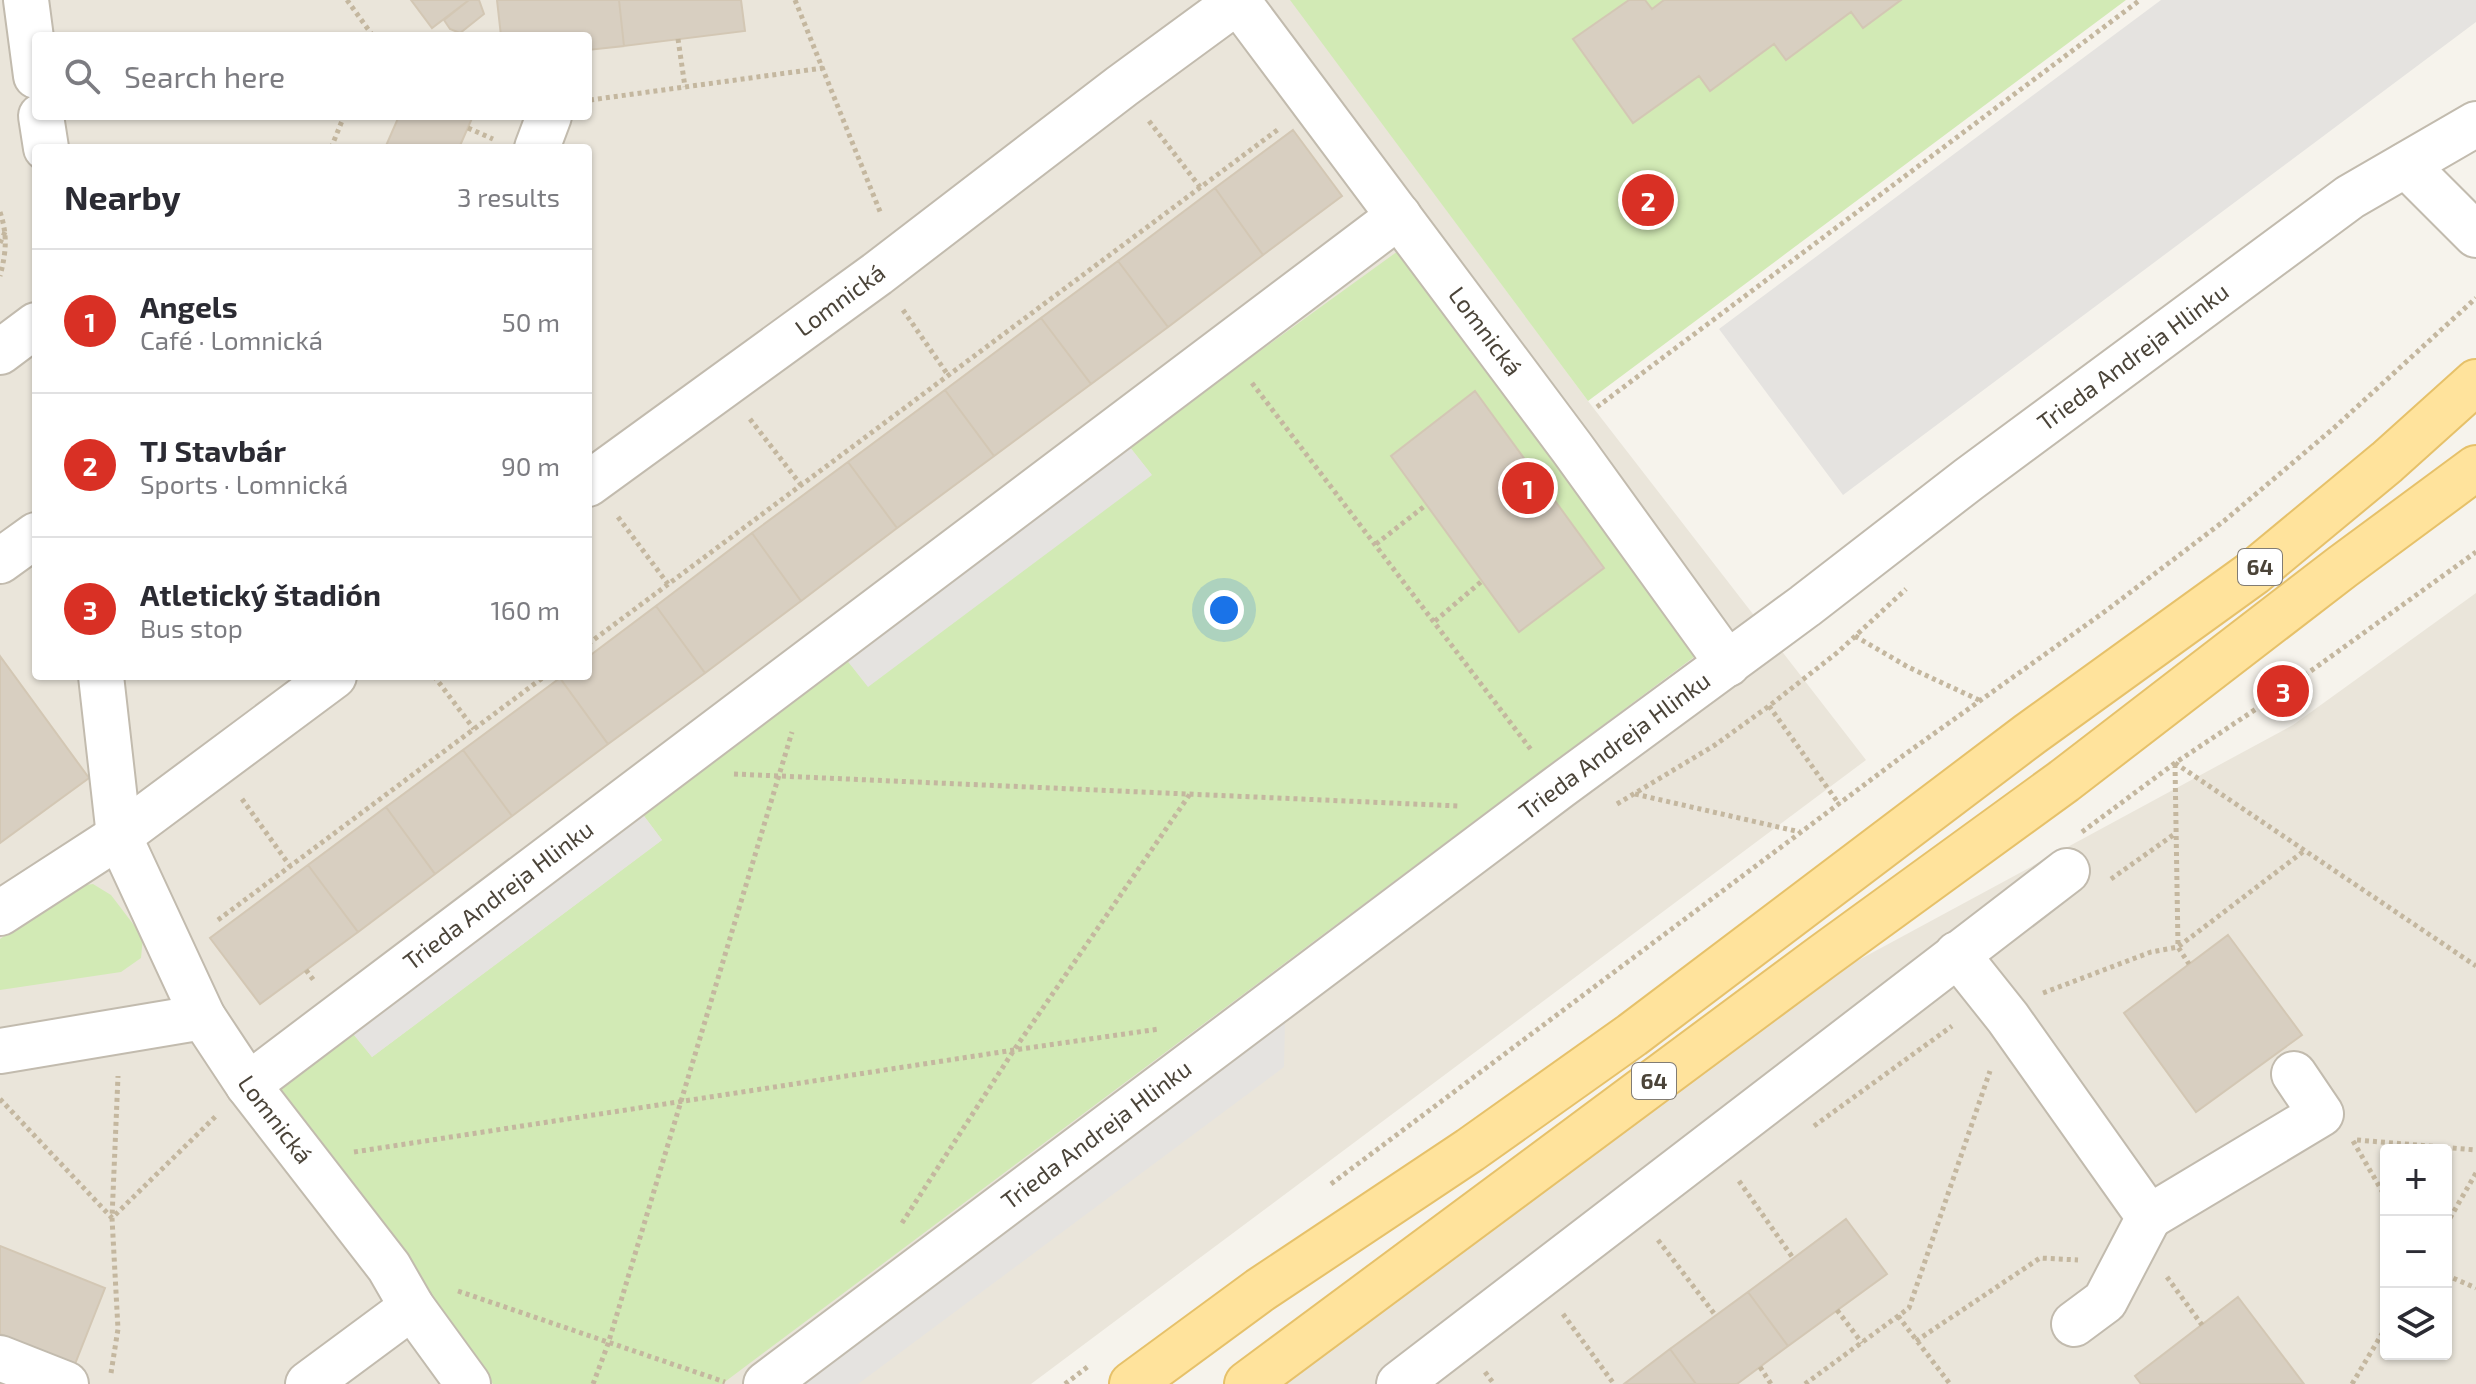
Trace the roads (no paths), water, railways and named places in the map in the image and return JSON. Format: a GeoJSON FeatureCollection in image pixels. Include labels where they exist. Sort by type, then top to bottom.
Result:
{"type":"FeatureCollection","features":[{"type":"Feature","properties":{"kind":"main road","name":"64"},"geometry":{"type":"LineString","coordinates":[[1132,1384],[1260,1290],[1470,1150],[1632,1035],[2030,734],[2253,573],[2387,462],[2476,382]]}},
{"type":"Feature","properties":{"kind":"main road","name":"64"},"geometry":{"type":"LineString","coordinates":[[1247,1384],[2064,781],[2476,468]]}},
{"type":"Feature","properties":{"kind":"street"},"geometry":{"type":"LineString","coordinates":[[26,0],[32,46]]}},
{"type":"Feature","properties":{"kind":"street","name":"Lomnická"},"geometry":{"type":"LineString","coordinates":[[592,479],[888,265],[1238,0],[1728,664]]}},
{"type":"Feature","properties":{"kind":"street"},"geometry":{"type":"LineString","coordinates":[[42,120],[45,144]]}},
{"type":"Feature","properties":{"kind":"street"},"geometry":{"type":"LineString","coordinates":[[538,144],[548,120]]}},
{"type":"Feature","properties":{"kind":"street","name":"Trieda Andreja Hlinku"},"geometry":{"type":"LineString","coordinates":[[766,1384],[1728,664],[1969,479],[2337,207],[2476,124]]}},
{"type":"Feature","properties":{"kind":"street"},"geometry":{"type":"LineString","coordinates":[[2406,165],[2476,235]]}},
{"type":"Feature","properties":{"kind":"street","name":"Trieda Andreja Hlinku"},"geometry":{"type":"LineString","coordinates":[[248,1085],[1399,216]]}},
{"type":"Feature","properties":{"kind":"street"},"geometry":{"type":"LineString","coordinates":[[0,352],[32,328]]}},
{"type":"Feature","properties":{"kind":"street"},"geometry":{"type":"LineString","coordinates":[[0,561],[32,538]]}},
{"type":"Feature","properties":{"kind":"street","name":"Lomnická"},"geometry":{"type":"LineString","coordinates":[[101,680],[119,836],[203,1017],[248,1085],[389,1267],[412,1307],[468,1384]]}},
{"type":"Feature","properties":{"kind":"street"},"geometry":{"type":"LineString","coordinates":[[0,913],[119,836],[329,680]]}},
{"type":"Feature","properties":{"kind":"street"},"geometry":{"type":"LineString","coordinates":[[1399,1384],[2067,871]]}},
{"type":"Feature","properties":{"kind":"street"},"geometry":{"type":"LineString","coordinates":[[1957,954],[2004,1014],[2137,1239]]}},
{"type":"Feature","properties":{"kind":"street"},"geometry":{"type":"LineString","coordinates":[[0,1051],[203,1017]]}},
{"type":"Feature","properties":{"kind":"street"},"geometry":{"type":"LineString","coordinates":[[2074,1324],[2105,1301],[2137,1239],[2337,1127],[2294,1074]]}},
{"type":"Feature","properties":{"kind":"street"},"geometry":{"type":"LineString","coordinates":[[308,1384],[412,1307]]}},
{"type":"Feature","properties":{"kind":"street"},"geometry":{"type":"LineString","coordinates":[[0,1358],[66,1384]]}},
{"type":"Feature","properties":{"kind":"place","name":"TJ Stavbár"},"geometry":{"type":"Point","coordinates":[1648,200]}},
{"type":"Feature","properties":{"kind":"place","name":"Angels"},"geometry":{"type":"Point","coordinates":[1528,488]}},
{"type":"Feature","properties":{"kind":"place","name":"Atletický štadión"},"geometry":{"type":"Point","coordinates":[2283,691]}}]}
